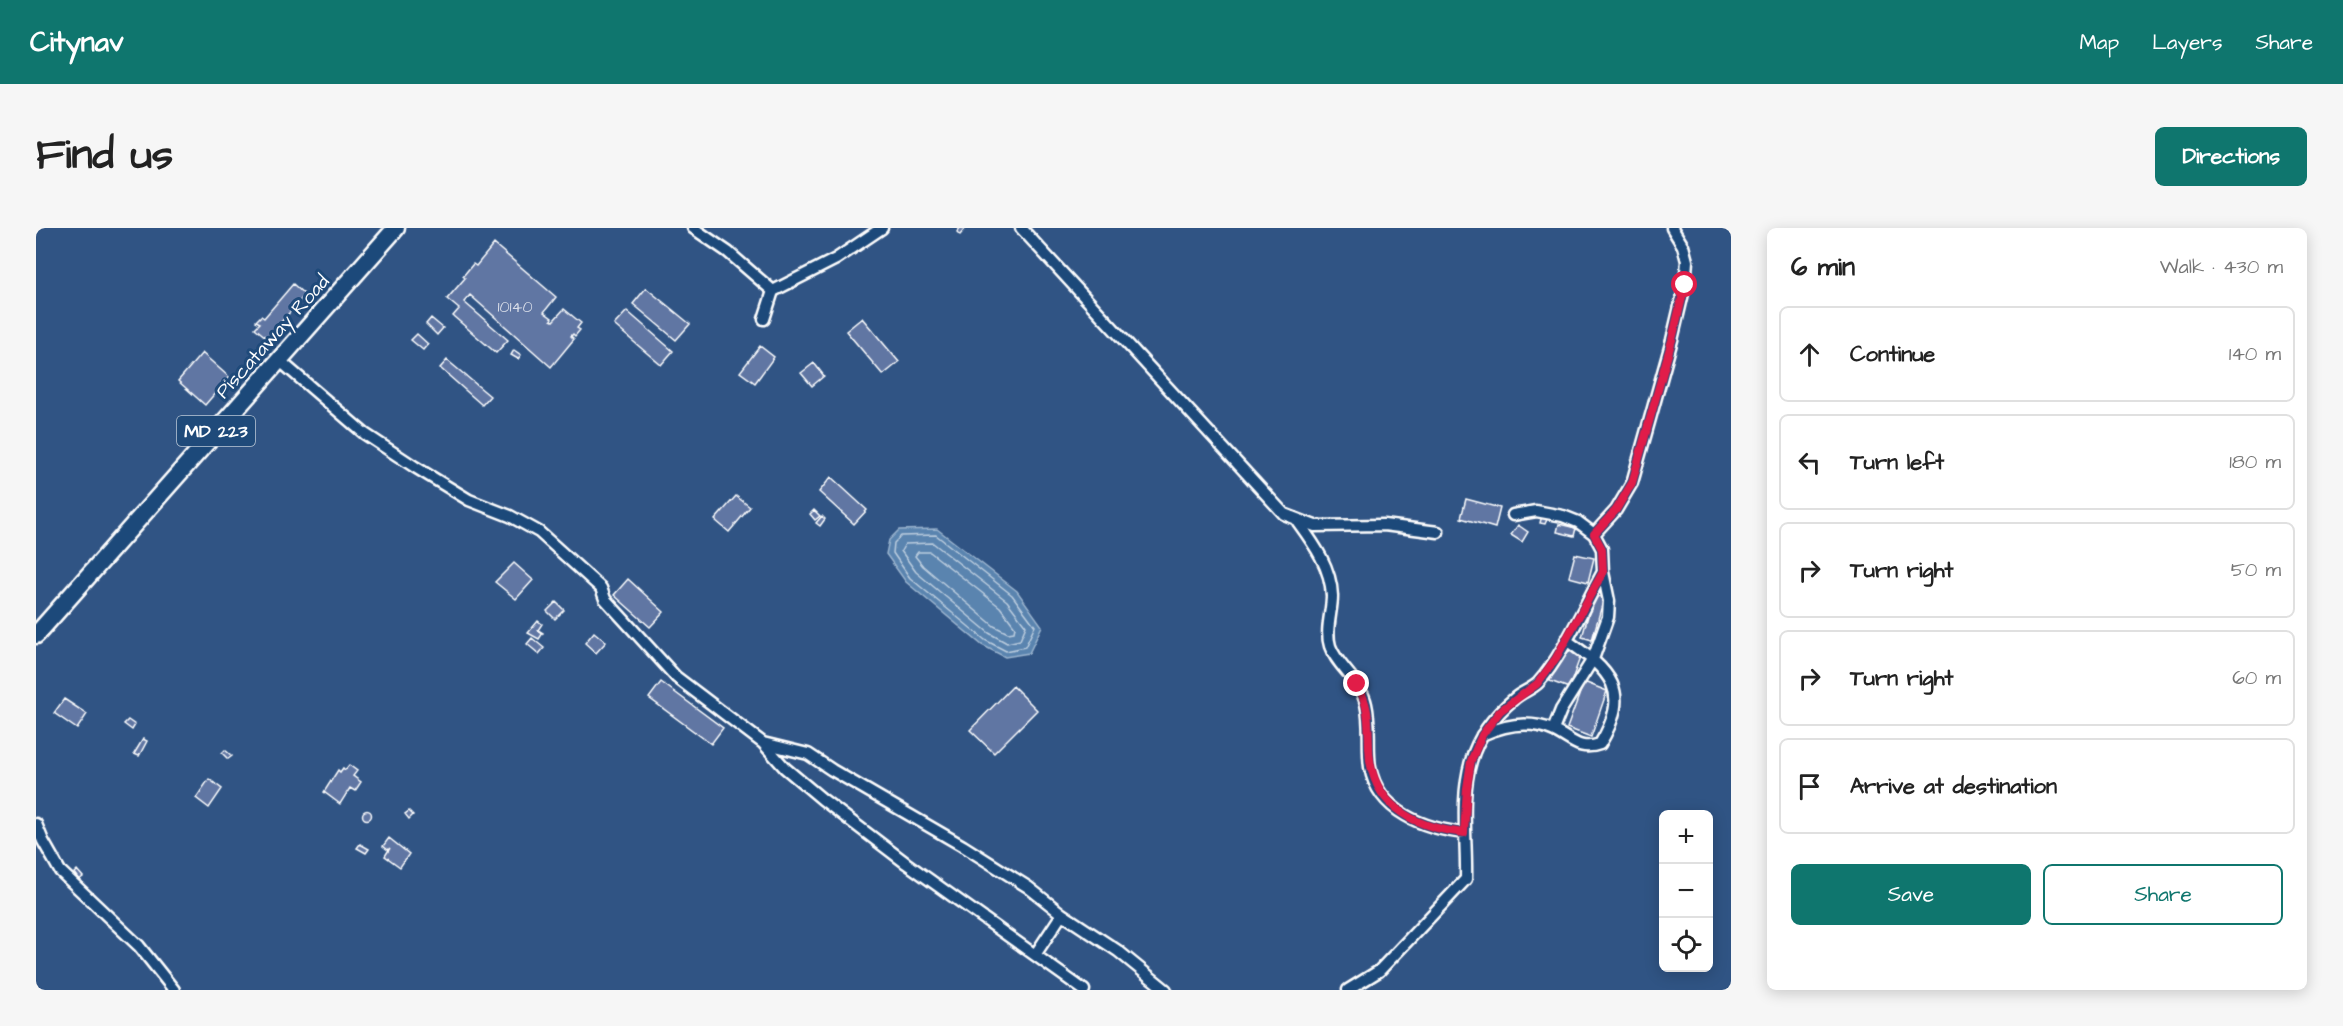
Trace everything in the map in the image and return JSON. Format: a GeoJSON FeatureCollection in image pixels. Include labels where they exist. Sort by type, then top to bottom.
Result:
{"type":"FeatureCollection","features":[{"type":"Feature","properties":{"kind":"main road","name":"Piscataway Road"},"geometry":{"type":"LineString","coordinates":[[36,635],[396,228]]}},
{"type":"Feature","properties":{"kind":"street"},"geometry":{"type":"LineString","coordinates":[[693,228],[728,252],[773,291]]}},
{"type":"Feature","properties":{"kind":"street"},"geometry":{"type":"LineString","coordinates":[[764,319],[773,291],[836,259],[882,228]]}},
{"type":"Feature","properties":{"kind":"street"},"geometry":{"type":"LineString","coordinates":[[1020,228],[1284,514],[1315,526],[1384,525],[1438,532]]}},
{"type":"Feature","properties":{"kind":"street"},"geometry":{"type":"LineString","coordinates":[[1594,534],[1616,510],[1632,483],[1672,340],[1685,285],[1687,261],[1683,246],[1672,228]]}},
{"type":"Feature","properties":{"kind":"street"},"geometry":{"type":"LineString","coordinates":[[279,360],[365,434],[469,500],[526,524],[551,542],[601,588],[605,599],[676,677],[763,743],[785,768],[906,863],[1084,990]]}},
{"type":"Feature","properties":{"kind":"street"},"geometry":{"type":"LineString","coordinates":[[1514,515],[1536,511],[1563,516],[1578,522],[1594,534],[1602,549],[1603,572],[1609,601],[1608,617],[1593,659],[1561,710],[1553,730]]}},
{"type":"Feature","properties":{"kind":"street"},"geometry":{"type":"LineString","coordinates":[[1298,521],[1326,567],[1332,594],[1328,632],[1330,644],[1333,653],[1357,684],[1365,700],[1369,720],[1371,768],[1375,783],[1382,794],[1408,818],[1441,831],[1464,833]]}},
{"type":"Feature","properties":{"kind":"street"},"geometry":{"type":"LineString","coordinates":[[1348,990],[1379,971],[1466,879],[1464,833],[1467,788],[1471,761],[1482,735],[1500,711],[1537,684],[1556,658],[1603,572]]}},
{"type":"Feature","properties":{"kind":"street"},"geometry":{"type":"LineString","coordinates":[[1482,735],[1512,725],[1541,727],[1553,730],[1571,742],[1591,747],[1600,744],[1615,714],[1616,689],[1593,659],[1566,640]]}},
{"type":"Feature","properties":{"kind":"street"},"geometry":{"type":"LineString","coordinates":[[763,743],[808,754],[993,865],[1118,951],[1166,990]]}},
{"type":"Feature","properties":{"kind":"street"},"geometry":{"type":"LineString","coordinates":[[36,824],[60,871],[139,946],[174,990]]}},
{"type":"Feature","properties":{"kind":"street"},"geometry":{"type":"LineString","coordinates":[[1035,955],[1062,914]]}},
{"type":"Feature","properties":{"kind":"water"},"geometry":{"type":"Polygon","coordinates":[[[937,529],[1017,591],[1042,626],[1029,653],[1005,657],[982,645],[906,582],[886,554],[889,540],[899,530],[937,529]]]}},
{"type":"Feature","properties":{"kind":"building"},"geometry":{"type":"Polygon","coordinates":[[[960,228],[966,228],[960,235],[957,232],[960,228]]]}},
{"type":"Feature","properties":{"kind":"building"},"geometry":{"type":"Polygon","coordinates":[[[494,244],[556,297],[544,312],[552,318],[551,320],[553,321],[564,309],[581,323],[577,328],[580,330],[575,336],[573,334],[571,336],[574,339],[551,367],[470,295],[464,302],[508,340],[496,353],[453,316],[459,309],[447,299],[465,278],[463,276],[473,264],[476,266],[494,244]]]}},
{"type":"Feature","properties":{"kind":"building"},"geometry":{"type":"Polygon","coordinates":[[[293,284],[305,295],[267,338],[255,328],[260,323],[256,321],[261,316],[264,318],[293,284]]]}},
{"type":"Feature","properties":{"kind":"building"},"geometry":{"type":"Polygon","coordinates":[[[646,288],[690,324],[676,340],[633,304],[646,288]]]}},
{"type":"Feature","properties":{"kind":"building"},"geometry":{"type":"Polygon","coordinates":[[[627,311],[673,351],[661,365],[614,325],[627,311]]]}},
{"type":"Feature","properties":{"kind":"building"},"geometry":{"type":"Polygon","coordinates":[[[431,318],[443,328],[437,335],[426,324],[431,318]]]}},
{"type":"Feature","properties":{"kind":"building"},"geometry":{"type":"Polygon","coordinates":[[[862,318],[899,362],[883,375],[846,331],[862,318]]]}},
{"type":"Feature","properties":{"kind":"building"},"geometry":{"type":"Polygon","coordinates":[[[417,334],[428,344],[423,350],[411,340],[417,334]]]}},
{"type":"Feature","properties":{"kind":"building"},"geometry":{"type":"Polygon","coordinates":[[[760,346],[774,357],[755,383],[740,372],[760,346]]]}},
{"type":"Feature","properties":{"kind":"building"},"geometry":{"type":"Polygon","coordinates":[[[514,350],[521,355],[518,359],[511,355],[514,350]]]}},
{"type":"Feature","properties":{"kind":"building"},"geometry":{"type":"Polygon","coordinates":[[[202,353],[229,377],[205,405],[178,381],[202,353]]]}},
{"type":"Feature","properties":{"kind":"building"},"geometry":{"type":"Polygon","coordinates":[[[447,360],[490,396],[482,405],[440,368],[447,360]]]}},
{"type":"Feature","properties":{"kind":"building"},"geometry":{"type":"Polygon","coordinates":[[[814,363],[824,376],[812,386],[801,373],[814,363]]]}},
{"type":"Feature","properties":{"kind":"building"},"geometry":{"type":"Polygon","coordinates":[[[831,477],[867,510],[854,524],[819,492],[831,477]]]}},
{"type":"Feature","properties":{"kind":"building"},"geometry":{"type":"Polygon","coordinates":[[[736,496],[750,507],[729,532],[715,520],[736,496]]]}},
{"type":"Feature","properties":{"kind":"building"},"geometry":{"type":"Polygon","coordinates":[[[1466,499],[1500,508],[1495,528],[1461,518],[1466,499]]]}},
{"type":"Feature","properties":{"kind":"building"},"geometry":{"type":"Polygon","coordinates":[[[814,510],[820,516],[815,520],[810,514],[814,510]]]}},
{"type":"Feature","properties":{"kind":"building"},"geometry":{"type":"Polygon","coordinates":[[[1542,515],[1548,517],[1545,524],[1540,523],[1542,515]]]}},
{"type":"Feature","properties":{"kind":"building"},"geometry":{"type":"Polygon","coordinates":[[[822,516],[825,519],[820,526],[816,523],[822,516]]]}},
{"type":"Feature","properties":{"kind":"building"},"geometry":{"type":"Polygon","coordinates":[[[1559,524],[1576,528],[1574,536],[1557,532],[1559,524]]]}},
{"type":"Feature","properties":{"kind":"building"},"geometry":{"type":"Polygon","coordinates":[[[1518,525],[1528,532],[1522,542],[1511,535],[1518,525]]]}},
{"type":"Feature","properties":{"kind":"building"},"geometry":{"type":"Polygon","coordinates":[[[1575,554],[1594,558],[1588,582],[1569,577],[1575,554]]]}},
{"type":"Feature","properties":{"kind":"building"},"geometry":{"type":"Polygon","coordinates":[[[514,563],[533,580],[516,599],[495,582],[514,563]]]}},
{"type":"Feature","properties":{"kind":"building"},"geometry":{"type":"Polygon","coordinates":[[[628,579],[664,612],[650,627],[614,595],[628,579]]]}},
{"type":"Feature","properties":{"kind":"building"},"geometry":{"type":"Polygon","coordinates":[[[1594,595],[1604,598],[1592,640],[1582,637],[1594,595]]]}},
{"type":"Feature","properties":{"kind":"building"},"geometry":{"type":"Polygon","coordinates":[[[556,602],[564,610],[555,619],[547,611],[556,602]]]}},
{"type":"Feature","properties":{"kind":"building"},"geometry":{"type":"Polygon","coordinates":[[[538,621],[542,624],[538,630],[543,633],[539,639],[528,633],[538,621]]]}},
{"type":"Feature","properties":{"kind":"building"},"geometry":{"type":"Polygon","coordinates":[[[594,632],[606,642],[596,653],[585,643],[594,632]]]}},
{"type":"Feature","properties":{"kind":"building"},"geometry":{"type":"Polygon","coordinates":[[[532,638],[544,648],[539,654],[527,644],[532,638]]]}},
{"type":"Feature","properties":{"kind":"building"},"geometry":{"type":"Polygon","coordinates":[[[1563,648],[1581,655],[1569,688],[1550,681],[1563,648]]]}},
{"type":"Feature","properties":{"kind":"building"},"geometry":{"type":"Polygon","coordinates":[[[661,682],[723,728],[711,744],[649,698],[661,682]]]}},
{"type":"Feature","properties":{"kind":"building"},"geometry":{"type":"Polygon","coordinates":[[[1584,682],[1607,691],[1591,737],[1567,728],[1584,682]]]}},
{"type":"Feature","properties":{"kind":"building"},"geometry":{"type":"Polygon","coordinates":[[[1013,686],[1037,710],[994,753],[970,730],[1013,686]]]}},
{"type":"Feature","properties":{"kind":"building"},"geometry":{"type":"Polygon","coordinates":[[[64,699],[87,714],[77,729],[54,713],[64,699]]]}},
{"type":"Feature","properties":{"kind":"building"},"geometry":{"type":"Polygon","coordinates":[[[128,720],[135,725],[132,730],[124,724],[128,720]]]}},
{"type":"Feature","properties":{"kind":"building"},"geometry":{"type":"Polygon","coordinates":[[[143,739],[147,741],[139,756],[134,754],[143,739]]]}},
{"type":"Feature","properties":{"kind":"building"},"geometry":{"type":"Polygon","coordinates":[[[225,750],[232,756],[228,759],[222,753],[225,750]]]}},
{"type":"Feature","properties":{"kind":"building"},"geometry":{"type":"Polygon","coordinates":[[[349,765],[357,771],[353,776],[361,782],[355,791],[350,788],[340,804],[324,792],[338,770],[340,772],[343,768],[345,770],[349,765]]]}},
{"type":"Feature","properties":{"kind":"building"},"geometry":{"type":"Polygon","coordinates":[[[209,779],[222,789],[209,808],[196,798],[209,779]]]}},
{"type":"Feature","properties":{"kind":"building"},"geometry":{"type":"Polygon","coordinates":[[[367,811],[371,815],[367,819],[363,815],[367,811]]]}},
{"type":"Feature","properties":{"kind":"building"},"geometry":{"type":"Polygon","coordinates":[[[409,811],[413,815],[409,819],[405,814],[409,811]]]}},
{"type":"Feature","properties":{"kind":"building"},"geometry":{"type":"Polygon","coordinates":[[[389,838],[409,854],[400,867],[385,856],[390,848],[388,850],[383,846],[389,838]]]}},
{"type":"Feature","properties":{"kind":"building"},"geometry":{"type":"Polygon","coordinates":[[[360,844],[369,849],[366,853],[357,848],[360,844]]]}},
{"type":"Feature","properties":{"kind":"building"},"geometry":{"type":"Polygon","coordinates":[[[77,870],[83,877],[79,880],[74,873],[77,870]]]}},
{"type":"Feature","properties":{"kind":"route"},"geometry":{"type":"LineString","coordinates":[[1357,684],[1365,700],[1369,720],[1368,746],[1371,768],[1375,783],[1382,794],[1408,818],[1441,831],[1464,833],[1471,761],[1482,735],[1500,711],[1517,696],[1537,684],[1556,658],[1603,572],[1602,549],[1594,534],[1616,510],[1632,483],[1685,285]]}}]}
